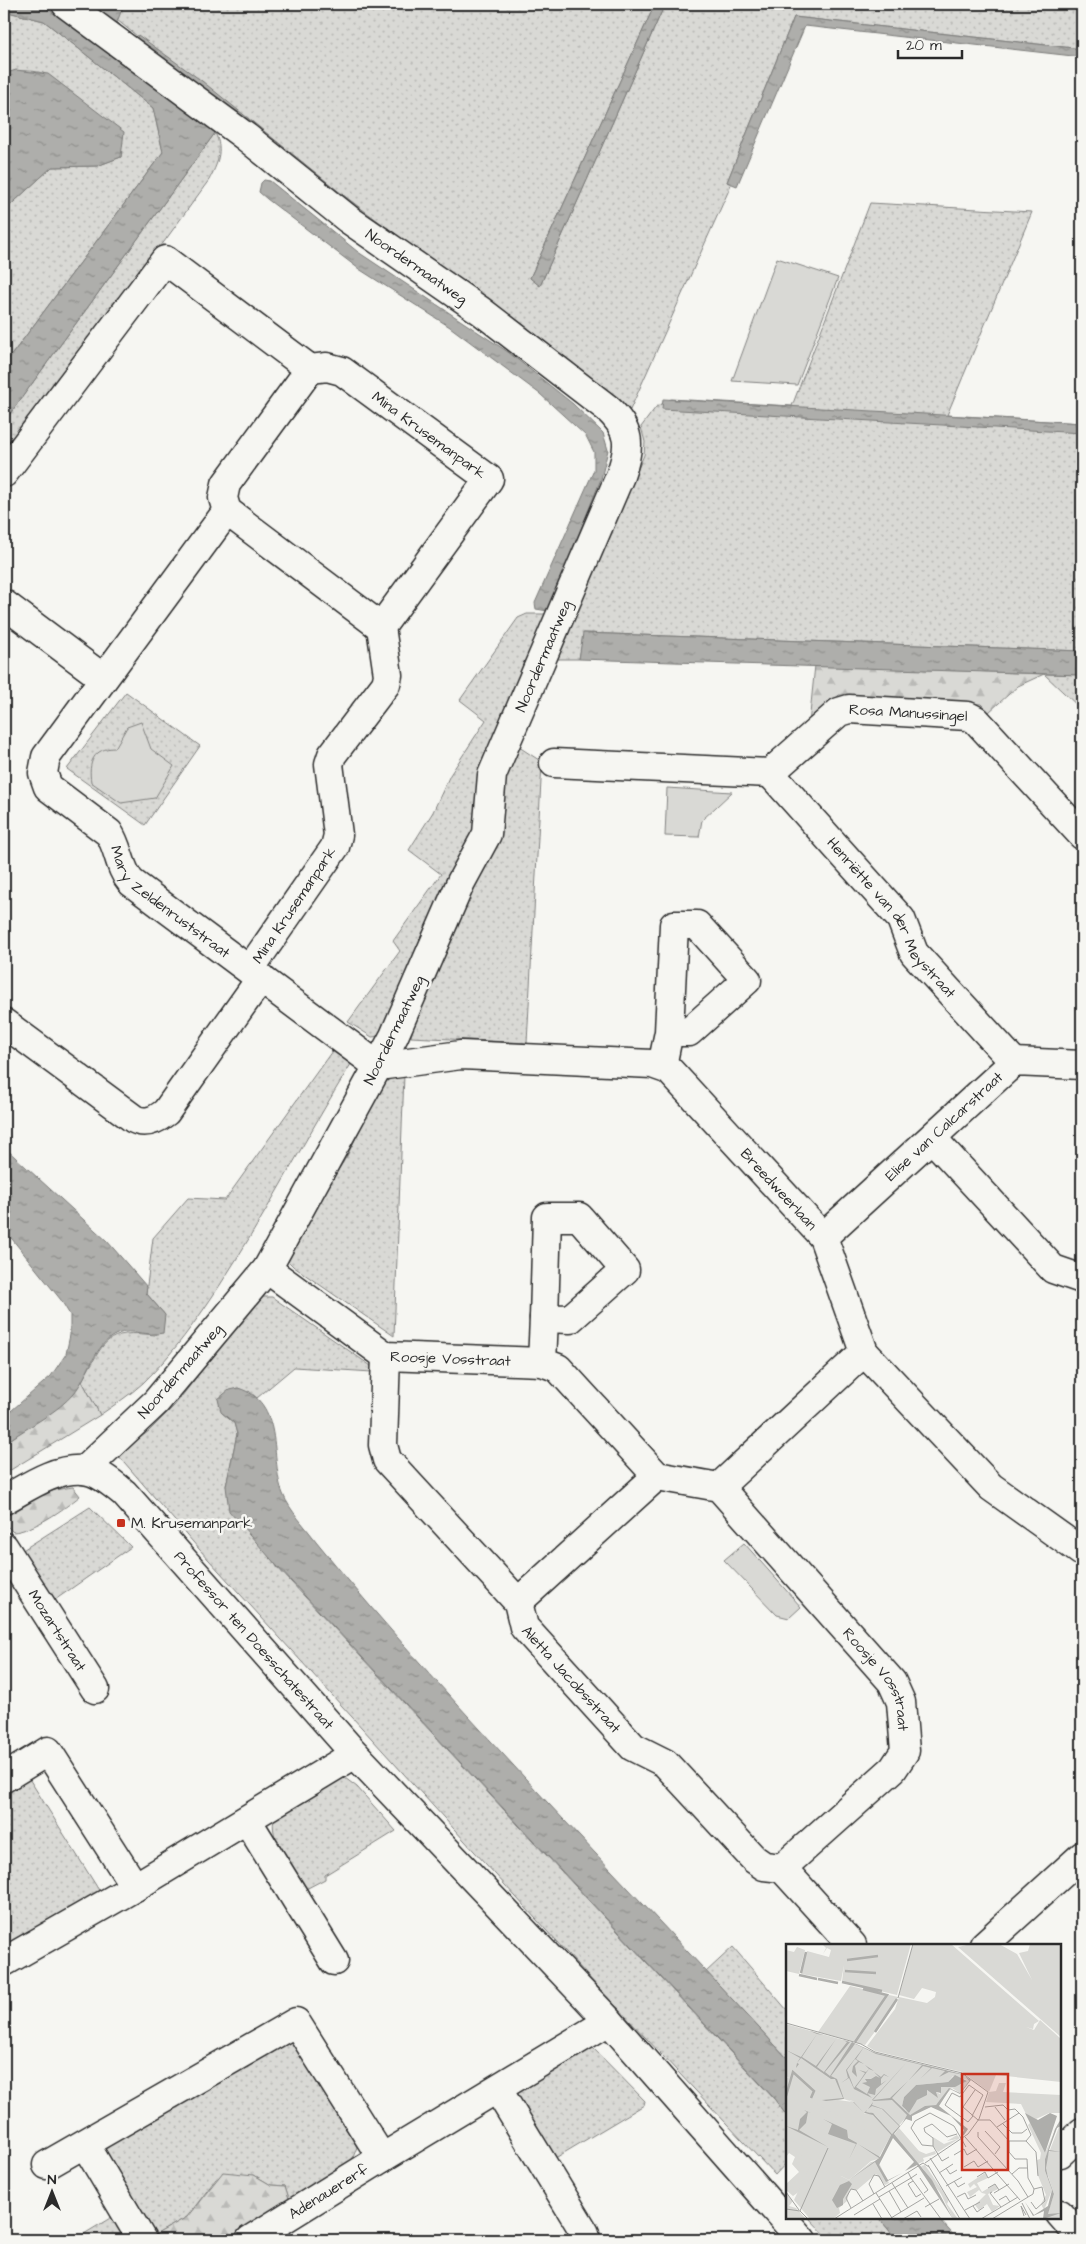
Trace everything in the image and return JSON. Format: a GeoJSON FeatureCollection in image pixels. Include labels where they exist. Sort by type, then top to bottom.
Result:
{"type":"FeatureCollection","features":[{"type":"Feature","properties":{"kind":"street","name":"Noordermaatweg"},"geometry":{"type":"LineString","coordinates":[[66,4],[246,137],[348,219],[504,330],[607,408],[626,432],[626,455],[620,476],[492,775],[487,834],[461,882],[394,1036],[267,1269],[156,1402],[84,1470]]}},
{"type":"Feature","properties":{"kind":"street"},"geometry":{"type":"LineString","coordinates":[[4,473],[165,260],[310,368],[226,484],[223,498],[227,511],[381,627]]}},
{"type":"Feature","properties":{"kind":"street","name":"Mina Krusemanpark"},"geometry":{"type":"LineString","coordinates":[[4,1023],[134,1119],[141,1122],[150,1121],[166,1112],[335,847],[338,836],[329,764],[332,756],[386,684],[388,675],[381,627],[490,479],[342,371],[327,368],[310,368]]}},
{"type":"Feature","properties":{"kind":"street","name":"Mary Zeldenruststraat"},"geometry":{"type":"LineString","coordinates":[[227,511],[46,757],[43,773],[48,786],[109,833],[115,842],[125,876],[130,882],[378,1066]]}},
{"type":"Feature","properties":{"kind":"street"},"geometry":{"type":"LineString","coordinates":[[4,604],[103,678]]}},
{"type":"Feature","properties":{"kind":"street","name":"Rosa Manussingel"},"geometry":{"type":"LineString","coordinates":[[770,773],[839,712],[849,709],[968,716],[976,720],[1082,835]]}},
{"type":"Feature","properties":{"kind":"street"},"geometry":{"type":"LineString","coordinates":[[554,763],[770,773]]}},
{"type":"Feature","properties":{"kind":"street","name":"Henriëtte van der Meystraat"},"geometry":{"type":"LineString","coordinates":[[770,773],[901,919],[914,953],[1014,1062]]}},
{"type":"Feature","properties":{"kind":"street"},"geometry":{"type":"LineString","coordinates":[[378,1066],[461,1055],[662,1066],[670,1032]]}},
{"type":"Feature","properties":{"kind":"street","name":"Elise van Calcarstraat"},"geometry":{"type":"LineString","coordinates":[[823,1237],[1014,1062],[1082,1065]]}},
{"type":"Feature","properties":{"kind":"street","name":"Breedweerlaan"},"geometry":{"type":"LineString","coordinates":[[662,1066],[669,1070],[823,1237],[864,1352],[991,1487],[1082,1552]]}},
{"type":"Feature","properties":{"kind":"street"},"geometry":{"type":"LineString","coordinates":[[932,1138],[1053,1268],[1082,1279]]}},
{"type":"Feature","properties":{"kind":"street","name":"Roosje Vosstraat"},"geometry":{"type":"LineString","coordinates":[[267,1269],[386,1356],[542,1362],[558,1368],[657,1476]]}},
{"type":"Feature","properties":{"kind":"street"},"geometry":{"type":"LineString","coordinates":[[542,1362],[544,1318]]}},
{"type":"Feature","properties":{"kind":"street"},"geometry":{"type":"LineString","coordinates":[[518,1602],[657,1476],[719,1487],[864,1352]]}},
{"type":"Feature","properties":{"kind":"street","name":"Aletta Jacobsstraat"},"geometry":{"type":"LineString","coordinates":[[386,1356],[384,1453],[388,1460],[518,1602],[524,1627],[633,1747],[665,1763],[754,1859],[764,1866],[782,1868]]}},
{"type":"Feature","properties":{"kind":"street"},"geometry":{"type":"LineString","coordinates":[[4,1500],[57,1472],[84,1470]]}},
{"type":"Feature","properties":{"kind":"street","name":"Professor ten Doesschatestraat"},"geometry":{"type":"LineString","coordinates":[[84,1470],[105,1479],[124,1492],[355,1754],[609,2021],[785,2217]]}},
{"type":"Feature","properties":{"kind":"street","name":"Roosje Vosstraat"},"geometry":{"type":"LineString","coordinates":[[719,1487],[892,1682],[901,1702],[905,1751],[901,1759],[893,1769],[782,1868]]}},
{"type":"Feature","properties":{"kind":"street","name":"Mozartstraat"},"geometry":{"type":"LineString","coordinates":[[4,1548],[95,1689]]}},
{"type":"Feature","properties":{"kind":"street"},"geometry":{"type":"LineString","coordinates":[[4,1778],[48,1751],[135,1887]]}},
{"type":"Feature","properties":{"kind":"street"},"geometry":{"type":"LineString","coordinates":[[4,1962],[135,1887],[355,1754]]}},
{"type":"Feature","properties":{"kind":"street"},"geometry":{"type":"LineString","coordinates":[[247,1820],[334,1961]]}},
{"type":"Feature","properties":{"kind":"street"},"geometry":{"type":"LineString","coordinates":[[985,1944],[1082,1856]]}},
{"type":"Feature","properties":{"kind":"street"},"geometry":{"type":"LineString","coordinates":[[782,1868],[851,1944]]}},
{"type":"Feature","properties":{"kind":"street"},"geometry":{"type":"LineString","coordinates":[[47,2165],[296,2022],[382,2158],[498,2090],[609,2021]]}},
{"type":"Feature","properties":{"kind":"street"},"geometry":{"type":"LineString","coordinates":[[498,2090],[585,2233]]}},
{"type":"Feature","properties":{"kind":"street"},"geometry":{"type":"LineString","coordinates":[[1061,2151],[1082,2132]]}},
{"type":"Feature","properties":{"kind":"street"},"geometry":{"type":"LineString","coordinates":[[85,2144],[142,2240]]}},
{"type":"Feature","properties":{"kind":"street","name":"Adenauererf"},"geometry":{"type":"LineString","coordinates":[[250,2240],[382,2158]]}},
{"type":"Feature","properties":{"kind":"street"},"geometry":{"type":"LineString","coordinates":[[1061,2215],[1082,2239]]}},
{"type":"Feature","properties":{"kind":"street","name":"Professor ten Doesschatestraat"},"geometry":{"type":"LineString","coordinates":[[786,2219],[802,2240]]}},
{"type":"Feature","properties":{"kind":"green space"},"geometry":{"type":"Polygon","coordinates":[[[124,4],[655,4],[530,278],[540,286],[665,4],[1082,4],[1082,49],[794,17],[727,182],[731,184],[728,192],[630,410],[601,385],[418,251],[176,68],[117,20],[124,4]]]}},
{"type":"Feature","properties":{"kind":"green space"},"geometry":{"type":"Polygon","coordinates":[[[4,11],[44,21],[153,108],[163,152],[4,365],[4,211],[52,167],[97,166],[121,157],[121,147],[69,91],[49,76],[39,72],[27,71],[4,74],[4,11]]]}},
{"type":"Feature","properties":{"kind":"green space"},"geometry":{"type":"Polygon","coordinates":[[[215,133],[218,139],[219,151],[217,163],[209,180],[84,352],[4,453],[4,422],[215,133]]]}},
{"type":"Feature","properties":{"kind":"green space"},"geometry":{"type":"Polygon","coordinates":[[[870,203],[1032,212],[947,415],[1082,423],[1082,651],[584,633],[579,659],[557,659],[644,455],[645,442],[641,427],[656,407],[671,399],[792,406],[870,203]]]}},
{"type":"Feature","properties":{"kind":"green space"},"geometry":{"type":"Polygon","coordinates":[[[777,258],[838,278],[797,385],[732,381],[777,258]]]}},
{"type":"Feature","properties":{"kind":"green space"},"geometry":{"type":"Polygon","coordinates":[[[527,614],[551,614],[482,779],[473,830],[381,1036],[372,1037],[348,1022],[400,951],[393,941],[441,874],[409,850],[433,812],[450,775],[486,720],[460,700],[518,618],[527,614]]]}},
{"type":"Feature","properties":{"kind":"green space"},"geometry":{"type":"Polygon","coordinates":[[[815,665],[1044,674],[1018,686],[989,712],[981,704],[839,695],[809,724],[815,665]]]}},
{"type":"Feature","properties":{"kind":"green space"},"geometry":{"type":"Polygon","coordinates":[[[1044,674],[1082,675],[1082,710],[1044,674]]]}},
{"type":"Feature","properties":{"kind":"green space"},"geometry":{"type":"Polygon","coordinates":[[[126,692],[200,746],[145,825],[67,769],[126,692]]]}},
{"type":"Feature","properties":{"kind":"green space"},"geometry":{"type":"Polygon","coordinates":[[[141,722],[151,749],[174,766],[155,798],[121,803],[91,782],[91,763],[97,754],[115,748],[127,727],[141,722]]]}},
{"type":"Feature","properties":{"kind":"green space"},"geometry":{"type":"Polygon","coordinates":[[[516,745],[542,762],[527,1043],[411,1037],[412,1024],[450,929],[474,887],[492,844],[503,771],[516,745]]]}},
{"type":"Feature","properties":{"kind":"green space"},"geometry":{"type":"Polygon","coordinates":[[[667,788],[732,792],[702,820],[699,837],[665,836],[667,788]]]}},
{"type":"Feature","properties":{"kind":"green space"},"geometry":{"type":"Polygon","coordinates":[[[332,1051],[351,1064],[220,1285],[184,1336],[154,1372],[133,1392],[100,1415],[82,1381],[96,1356],[108,1341],[116,1336],[125,1334],[155,1335],[165,1315],[146,1293],[153,1238],[188,1198],[225,1200],[332,1051]]]}},
{"type":"Feature","properties":{"kind":"green space"},"geometry":{"type":"Polygon","coordinates":[[[404,1075],[394,1336],[294,1267],[286,1259],[289,1248],[347,1156],[382,1084],[394,1077],[404,1075]]]}},
{"type":"Feature","properties":{"kind":"green space"},"geometry":{"type":"Polygon","coordinates":[[[259,1297],[272,1297],[371,1366],[372,1372],[294,1367],[257,1398],[249,1391],[221,1412],[234,1423],[237,1434],[226,1486],[277,1567],[776,2101],[786,2115],[786,2163],[775,2175],[597,1986],[199,1549],[118,1455],[149,1431],[174,1406],[259,1297]]]}},
{"type":"Feature","properties":{"kind":"green space"},"geometry":{"type":"Polygon","coordinates":[[[82,1381],[100,1415],[4,1474],[4,1440],[11,1439],[73,1394],[82,1381]]]}},
{"type":"Feature","properties":{"kind":"green space"},"geometry":{"type":"Polygon","coordinates":[[[73,1487],[80,1496],[39,1524],[13,1532],[5,1524],[8,1515],[23,1502],[43,1493],[73,1487]]]}},
{"type":"Feature","properties":{"kind":"green space"},"geometry":{"type":"Polygon","coordinates":[[[90,1507],[131,1547],[49,1604],[18,1553],[90,1507]]]}},
{"type":"Feature","properties":{"kind":"green space"},"geometry":{"type":"Polygon","coordinates":[[[744,1543],[801,1607],[789,1618],[777,1615],[724,1560],[744,1543]]]}},
{"type":"Feature","properties":{"kind":"green space"},"geometry":{"type":"Polygon","coordinates":[[[341,1775],[357,1787],[396,1831],[325,1875],[325,1879],[304,1890],[282,1854],[274,1834],[273,1824],[275,1816],[341,1775]]]}},
{"type":"Feature","properties":{"kind":"green space"},"geometry":{"type":"Polygon","coordinates":[[[28,1777],[102,1895],[12,1950],[4,1941],[4,1791],[28,1777]]]}},
{"type":"Feature","properties":{"kind":"green space"},"geometry":{"type":"Polygon","coordinates":[[[733,1947],[786,2009],[786,2057],[706,1972],[733,1947]]]}},
{"type":"Feature","properties":{"kind":"green space"},"geometry":{"type":"Polygon","coordinates":[[[291,2040],[357,2147],[349,2168],[291,2205],[285,2186],[271,2185],[254,2175],[216,2179],[187,2217],[146,2240],[74,2240],[130,2206],[84,2162],[241,2063],[291,2040]]]}},
{"type":"Feature","properties":{"kind":"green space"},"geometry":{"type":"Polygon","coordinates":[[[591,2046],[645,2101],[644,2105],[552,2160],[517,2100],[517,2091],[591,2046]]]}},
{"type":"Feature","properties":{"kind":"green space"},"geometry":{"type":"Polygon","coordinates":[[[223,2172],[254,2175],[271,2185],[285,2186],[291,2205],[229,2240],[146,2240],[187,2217],[223,2172]]]}},
{"type":"Feature","properties":{"kind":"green space"},"geometry":{"type":"Polygon","coordinates":[[[810,2219],[880,2219],[897,2240],[830,2240],[810,2219]]]}},
{"type":"Feature","properties":{"kind":"water"},"geometry":{"type":"Polygon","coordinates":[[[4,4],[41,4],[193,113],[215,133],[4,422],[4,365],[163,152],[153,108],[44,21],[4,11],[4,4]]]}},
{"type":"Feature","properties":{"kind":"water"},"geometry":{"type":"Polygon","coordinates":[[[84,4],[124,4],[117,22],[125,30],[124,32],[84,4]]]}},
{"type":"Feature","properties":{"kind":"water"},"geometry":{"type":"Polygon","coordinates":[[[655,4],[665,4],[540,286],[530,278],[655,4]]]}},
{"type":"Feature","properties":{"kind":"water"},"geometry":{"type":"Polygon","coordinates":[[[794,17],[1082,49],[1082,57],[805,26],[737,186],[727,182],[794,17]]]}},
{"type":"Feature","properties":{"kind":"water"},"geometry":{"type":"Polygon","coordinates":[[[138,35],[202,81],[358,207],[356,211],[136,39],[138,35]]]}},
{"type":"Feature","properties":{"kind":"water"},"geometry":{"type":"Polygon","coordinates":[[[16,70],[48,74],[124,132],[121,157],[97,166],[52,167],[4,211],[4,74],[16,70]]]}},
{"type":"Feature","properties":{"kind":"water"},"geometry":{"type":"Polygon","coordinates":[[[264,180],[270,181],[358,252],[508,352],[573,404],[603,433],[608,450],[601,479],[548,611],[536,609],[535,603],[594,470],[594,452],[586,436],[540,394],[450,327],[359,269],[267,199],[259,192],[261,183],[264,180]]]}},
{"type":"Feature","properties":{"kind":"water"},"geometry":{"type":"Polygon","coordinates":[[[663,399],[1082,423],[1082,433],[662,409],[663,399]]]}},
{"type":"Feature","properties":{"kind":"water"},"geometry":{"type":"Polygon","coordinates":[[[583,633],[1082,651],[1082,675],[579,659],[583,633]]]}},
{"type":"Feature","properties":{"kind":"water"},"geometry":{"type":"Polygon","coordinates":[[[4,1147],[107,1241],[147,1287],[146,1293],[165,1315],[163,1333],[123,1332],[109,1339],[97,1352],[79,1386],[68,1400],[11,1439],[4,1440],[4,1417],[51,1376],[66,1354],[70,1335],[70,1315],[61,1300],[4,1229],[4,1147]]]}},
{"type":"Feature","properties":{"kind":"water"},"geometry":{"type":"Polygon","coordinates":[[[238,1388],[253,1395],[263,1405],[273,1433],[279,1480],[283,1494],[298,1518],[344,1575],[489,1739],[786,2057],[786,2115],[772,2096],[277,1566],[229,1511],[226,1486],[237,1434],[234,1423],[221,1412],[218,1399],[229,1390],[238,1388]]]}},
{"type":"Feature","properties":{"kind":"water"},"geometry":{"type":"Polygon","coordinates":[[[880,2219],[939,2219],[958,2240],[897,2240],[880,2219]]]}},
{"type":"Feature","properties":{"kind":"place","name":"M. Krusemanpark"},"geometry":{"type":"Point","coordinates":[121,1523]}}]}
